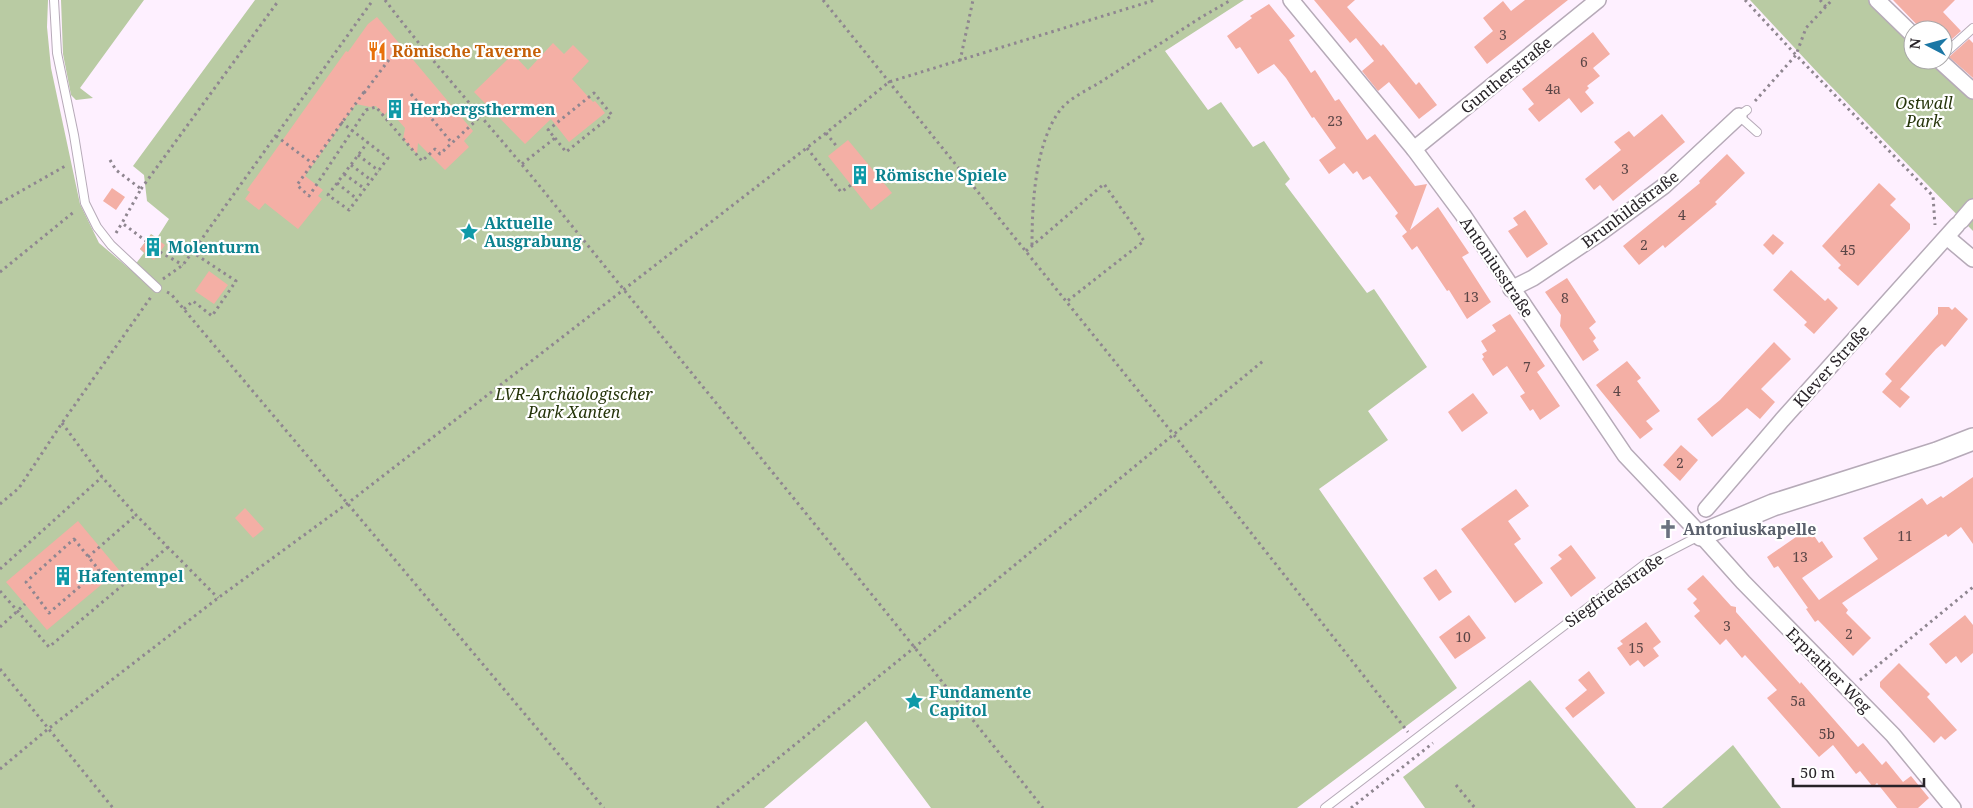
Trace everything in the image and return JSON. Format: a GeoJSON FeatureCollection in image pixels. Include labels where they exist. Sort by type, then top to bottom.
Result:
{"type":"FeatureCollection","features":[{"type":"Feature","properties":{"kind":"street","name":"Antoniusstraße"},"geometry":{"type":"LineString","coordinates":[[1291,0],[1414,149],[1463,215],[1511,289],[1625,455],[1701,534]]}},
{"type":"Feature","properties":{"kind":"street","name":"Guntherstraße"},"geometry":{"type":"LineString","coordinates":[[1414,149],[1598,0]]}},
{"type":"Feature","properties":{"kind":"street"},"geometry":{"type":"LineString","coordinates":[[1877,0],[1903,25]]}},
{"type":"Feature","properties":{"kind":"street"},"geometry":{"type":"LineString","coordinates":[[1950,70],[1973,91]]}},
{"type":"Feature","properties":{"kind":"street","name":"Brunhildstraße"},"geometry":{"type":"LineString","coordinates":[[1511,289],[1548,268],[1664,186],[1743,113]]}},
{"type":"Feature","properties":{"kind":"street","name":"Klever Straße"},"geometry":{"type":"LineString","coordinates":[[1706,509],[1782,420],[1948,238],[1973,207]]}},
{"type":"Feature","properties":{"kind":"street"},"geometry":{"type":"LineString","coordinates":[[1948,238],[1973,259]]}},
{"type":"Feature","properties":{"kind":"street","name":"Siegfriedstraße"},"geometry":{"type":"LineString","coordinates":[[1701,534],[1774,505],[1928,456],[1973,439]]}},
{"type":"Feature","properties":{"kind":"street","name":"Erprather Weg"},"geometry":{"type":"LineString","coordinates":[[1701,534],[1743,582],[1893,734],[1953,808]]}},
{"type":"Feature","properties":{"kind":"lane"},"geometry":{"type":"LineString","coordinates":[[54,0],[57,53],[85,203],[98,227],[111,245],[157,288]]}},
{"type":"Feature","properties":{"kind":"lane"},"geometry":{"type":"LineString","coordinates":[[1953,46],[1973,28]]}},
{"type":"Feature","properties":{"kind":"lane"},"geometry":{"type":"LineString","coordinates":[[1743,113],[1757,132]]}},
{"type":"Feature","properties":{"kind":"lane","name":"Siegfriedstraße"},"geometry":{"type":"LineString","coordinates":[[1325,808],[1645,564],[1701,534]]}},
{"type":"Feature","properties":{"kind":"path"},"geometry":{"type":"LineString","coordinates":[[146,242],[122,223],[141,189],[279,0]]}},
{"type":"Feature","properties":{"kind":"path"},"geometry":{"type":"LineString","coordinates":[[0,504],[19,488],[164,277],[183,265],[373,0]]}},
{"type":"Feature","properties":{"kind":"path"},"geometry":{"type":"LineString","coordinates":[[384,0],[522,164],[916,647],[1043,808]]}},
{"type":"Feature","properties":{"kind":"path"},"geometry":{"type":"LineString","coordinates":[[823,0],[1174,435],[1415,739]]}},
{"type":"Feature","properties":{"kind":"path"},"geometry":{"type":"LineString","coordinates":[[960,62],[973,0]]}},
{"type":"Feature","properties":{"kind":"path"},"geometry":{"type":"LineString","coordinates":[[0,769],[48,729],[218,598],[348,503],[826,133],[889,82],[960,62],[1155,0]]}},
{"type":"Feature","properties":{"kind":"path"},"geometry":{"type":"LineString","coordinates":[[1032,245],[1032,216],[1036,174],[1047,133],[1062,108],[1084,91],[1231,0]]}},
{"type":"Feature","properties":{"kind":"path"},"geometry":{"type":"LineString","coordinates":[[1746,0],[1796,55],[1933,196],[1935,224],[1948,238]]}},
{"type":"Feature","properties":{"kind":"path"},"geometry":{"type":"LineString","coordinates":[[1820,0],[1826,7]]}},
{"type":"Feature","properties":{"kind":"path"},"geometry":{"type":"LineString","coordinates":[[1743,113],[1796,55],[1806,28],[1832,0]]}},
{"type":"Feature","properties":{"kind":"path"},"geometry":{"type":"LineString","coordinates":[[394,53],[296,185],[309,196],[366,110],[376,107],[422,161],[435,149],[440,154],[481,116]]}},
{"type":"Feature","properties":{"kind":"path"},"geometry":{"type":"LineString","coordinates":[[594,93],[612,115],[566,152],[555,138],[548,130],[594,93]]}},
{"type":"Feature","properties":{"kind":"path"},"geometry":{"type":"LineString","coordinates":[[411,94],[452,143]]}},
{"type":"Feature","properties":{"kind":"path"},"geometry":{"type":"LineString","coordinates":[[341,122],[368,142],[388,158],[348,210],[328,195],[368,142]]}},
{"type":"Feature","properties":{"kind":"path"},"geometry":{"type":"LineString","coordinates":[[826,133],[838,148]]}},
{"type":"Feature","properties":{"kind":"path"},"geometry":{"type":"LineString","coordinates":[[276,136],[312,163]]}},
{"type":"Feature","properties":{"kind":"path"},"geometry":{"type":"LineString","coordinates":[[522,164],[555,138]]}},
{"type":"Feature","properties":{"kind":"path"},"geometry":{"type":"LineString","coordinates":[[806,148],[841,192],[851,185]]}},
{"type":"Feature","properties":{"kind":"path"},"geometry":{"type":"LineString","coordinates":[[358,155],[379,170]]}},
{"type":"Feature","properties":{"kind":"path"},"geometry":{"type":"LineString","coordinates":[[0,203],[78,159]]}},
{"type":"Feature","properties":{"kind":"path"},"geometry":{"type":"LineString","coordinates":[[110,160],[116,170],[141,189]]}},
{"type":"Feature","properties":{"kind":"path"},"geometry":{"type":"LineString","coordinates":[[351,165],[371,180]]}},
{"type":"Feature","properties":{"kind":"path"},"geometry":{"type":"LineString","coordinates":[[344,174],[365,189]]}},
{"type":"Feature","properties":{"kind":"path"},"geometry":{"type":"LineString","coordinates":[[337,183],[357,199]]}},
{"type":"Feature","properties":{"kind":"path"},"geometry":{"type":"LineString","coordinates":[[1026,251],[1104,184],[1144,241],[1066,302]]}},
{"type":"Feature","properties":{"kind":"path"},"geometry":{"type":"LineString","coordinates":[[0,272],[85,203]]}},
{"type":"Feature","properties":{"kind":"path"},"geometry":{"type":"LineString","coordinates":[[160,252],[183,265]]}},
{"type":"Feature","properties":{"kind":"path"},"geometry":{"type":"LineString","coordinates":[[184,309],[193,301],[212,316],[236,281],[192,252]]}},
{"type":"Feature","properties":{"kind":"path"},"geometry":{"type":"LineString","coordinates":[[157,288],[171,294],[184,309],[604,808]]}},
{"type":"Feature","properties":{"kind":"path"},"geometry":{"type":"LineString","coordinates":[[716,808],[916,647],[1263,362]]}},
{"type":"Feature","properties":{"kind":"path"},"geometry":{"type":"LineString","coordinates":[[62,423],[102,477],[136,515],[218,598]]}},
{"type":"Feature","properties":{"kind":"path"},"geometry":{"type":"LineString","coordinates":[[0,568],[102,477]]}},
{"type":"Feature","properties":{"kind":"path"},"geometry":{"type":"LineString","coordinates":[[88,557],[136,515]]}},
{"type":"Feature","properties":{"kind":"path"},"geometry":{"type":"LineString","coordinates":[[74,539],[88,557],[99,570],[49,613],[26,582],[74,539]]}},
{"type":"Feature","properties":{"kind":"path"},"geometry":{"type":"LineString","coordinates":[[0,592],[49,647],[168,547]]}},
{"type":"Feature","properties":{"kind":"path"},"geometry":{"type":"LineString","coordinates":[[1848,690],[1973,587]]}},
{"type":"Feature","properties":{"kind":"path"},"geometry":{"type":"LineString","coordinates":[[0,627],[25,604]]}},
{"type":"Feature","properties":{"kind":"path"},"geometry":{"type":"LineString","coordinates":[[0,669],[114,808]]}},
{"type":"Feature","properties":{"kind":"path"},"geometry":{"type":"LineString","coordinates":[[1456,785],[1475,808]]}},
{"type":"Feature","properties":{"kind":"green space","name":"LVR-Archäologischer Park Xanten"},"geometry":{"type":"Polygon","coordinates":[[[0,0],[48,0],[47,27],[51,68],[80,204],[99,243],[131,270],[144,253],[140,249],[151,234],[157,238],[169,219],[147,201],[144,175],[133,166],[255,0],[1244,0],[1165,51],[1208,110],[1221,102],[1253,147],[1264,141],[1290,179],[1285,184],[1367,293],[1374,289],[1427,367],[1368,411],[1388,440],[1319,489],[1457,688],[1297,808],[931,808],[866,721],[764,808],[0,808],[0,0]]]}},
{"type":"Feature","properties":{"kind":"green space"},"geometry":{"type":"Polygon","coordinates":[[[61,0],[144,0],[80,88],[93,98],[76,100],[71,95],[63,54],[61,0]]]}},
{"type":"Feature","properties":{"kind":"green space","name":"Ostwall Park"},"geometry":{"type":"Polygon","coordinates":[[[1750,0],[1877,0],[1903,25],[1903,70],[1950,70],[1973,91],[1973,231],[1819,74],[1750,0]]]}},
{"type":"Feature","properties":{"kind":"green space"},"geometry":{"type":"Polygon","coordinates":[[[1530,680],[1636,808],[1425,808],[1403,777],[1530,680]]]}},
{"type":"Feature","properties":{"kind":"green space"},"geometry":{"type":"Polygon","coordinates":[[[1733,745],[1781,808],[1662,808],[1733,745]]]}},
{"type":"Feature","properties":{"kind":"building"},"geometry":{"type":"Polygon","coordinates":[[[1314,0],[1355,0],[1347,7],[1381,46],[1383,44],[1416,85],[1419,82],[1437,105],[1419,119],[1389,82],[1378,91],[1362,71],[1374,61],[1356,38],[1350,43],[1314,0]]]}},
{"type":"Feature","properties":{"kind":"building"},"geometry":{"type":"Polygon","coordinates":[[[1525,0],[1568,0],[1487,64],[1474,47],[1493,31],[1483,18],[1503,1],[1511,11],[1525,0]]]}},
{"type":"Feature","properties":{"kind":"building"},"geometry":{"type":"Polygon","coordinates":[[[1893,0],[1955,0],[1943,12],[1951,20],[1912,20],[1893,0]]]}},
{"type":"Feature","properties":{"kind":"building"},"geometry":{"type":"Polygon","coordinates":[[[1269,4],[1295,36],[1289,40],[1311,73],[1315,70],[1335,101],[1339,99],[1367,140],[1375,134],[1415,186],[1427,184],[1410,230],[1438,207],[1469,253],[1462,257],[1491,302],[1467,319],[1449,290],[1447,291],[1417,246],[1412,250],[1402,236],[1407,232],[1395,216],[1398,213],[1370,176],[1363,180],[1357,171],[1353,174],[1344,163],[1329,174],[1319,160],[1336,148],[1314,117],[1312,118],[1286,78],[1274,64],[1258,74],[1240,47],[1236,49],[1227,36],[1252,18],[1250,16],[1269,4]]]}},
{"type":"Feature","properties":{"kind":"building"},"geometry":{"type":"Polygon","coordinates":[[[377,17],[473,131],[464,141],[469,147],[445,170],[418,143],[417,154],[403,139],[405,128],[389,110],[384,115],[376,106],[370,107],[356,104],[305,176],[323,190],[318,196],[322,199],[298,229],[265,203],[259,210],[245,199],[250,192],[247,190],[346,51],[348,52],[368,24],[377,17]]]}},
{"type":"Feature","properties":{"kind":"building"},"geometry":{"type":"Polygon","coordinates":[[[1953,23],[1961,31],[1953,38],[1953,23]]]}},
{"type":"Feature","properties":{"kind":"building"},"geometry":{"type":"Polygon","coordinates":[[[1593,32],[1610,54],[1593,68],[1600,76],[1587,86],[1589,88],[1585,92],[1594,103],[1581,113],[1569,98],[1539,122],[1528,109],[1534,104],[1522,89],[1593,32]]]}},
{"type":"Feature","properties":{"kind":"building"},"geometry":{"type":"Polygon","coordinates":[[[1969,39],[1973,43],[1973,78],[1953,60],[1953,53],[1969,39]]]}},
{"type":"Feature","properties":{"kind":"building"},"geometry":{"type":"Polygon","coordinates":[[[553,43],[564,54],[573,45],[589,61],[572,79],[605,113],[569,142],[551,119],[525,144],[474,92],[513,54],[528,70],[553,43]]]}},
{"type":"Feature","properties":{"kind":"building"},"geometry":{"type":"Polygon","coordinates":[[[1662,114],[1685,142],[1613,201],[1600,185],[1594,190],[1585,179],[1621,150],[1614,142],[1629,131],[1634,137],[1662,114]]]}},
{"type":"Feature","properties":{"kind":"building","name":"Römische Spiele"},"geometry":{"type":"Polygon","coordinates":[[[848,140],[892,193],[871,210],[828,156],[848,140]]]}},
{"type":"Feature","properties":{"kind":"building"},"geometry":{"type":"Polygon","coordinates":[[[1727,154],[1745,173],[1715,202],[1717,204],[1665,248],[1663,245],[1639,265],[1623,246],[1700,183],[1699,181],[1727,154]]]}},
{"type":"Feature","properties":{"kind":"building"},"geometry":{"type":"Polygon","coordinates":[[[1879,183],[1896,199],[1890,205],[1910,224],[1910,229],[1858,286],[1838,268],[1841,265],[1822,246],[1879,183]]]}},
{"type":"Feature","properties":{"kind":"building"},"geometry":{"type":"Polygon","coordinates":[[[112,188],[125,197],[116,210],[103,201],[112,188]]]}},
{"type":"Feature","properties":{"kind":"building"},"geometry":{"type":"Polygon","coordinates":[[[1525,210],[1548,244],[1527,258],[1508,231],[1518,225],[1513,218],[1525,210]]]}},
{"type":"Feature","properties":{"kind":"building"},"geometry":{"type":"Polygon","coordinates":[[[1773,234],[1784,243],[1773,255],[1763,245],[1773,234]]]}},
{"type":"Feature","properties":{"kind":"building","name":"Molenturm"},"geometry":{"type":"Polygon","coordinates":[[[151,235],[165,245],[154,260],[140,249],[151,235]]]}},
{"type":"Feature","properties":{"kind":"building"},"geometry":{"type":"Polygon","coordinates":[[[1791,270],[1825,301],[1828,298],[1838,308],[1814,334],[1804,325],[1807,322],[1773,290],[1791,270]]]}},
{"type":"Feature","properties":{"kind":"building"},"geometry":{"type":"Polygon","coordinates":[[[209,271],[228,285],[214,304],[195,291],[209,271]]]}},
{"type":"Feature","properties":{"kind":"building"},"geometry":{"type":"Polygon","coordinates":[[[1567,278],[1596,322],[1589,328],[1596,338],[1593,341],[1599,350],[1583,361],[1560,326],[1561,315],[1545,292],[1567,278]]]}},
{"type":"Feature","properties":{"kind":"building"},"geometry":{"type":"Polygon","coordinates":[[[1938,307],[1949,307],[1952,310],[1955,307],[1968,319],[1945,347],[1942,344],[1936,349],[1900,389],[1910,397],[1900,408],[1882,392],[1892,381],[1885,374],[1938,314],[1938,307]]]}},
{"type":"Feature","properties":{"kind":"building"},"geometry":{"type":"Polygon","coordinates":[[[1510,314],[1545,366],[1537,372],[1560,406],[1540,420],[1533,409],[1530,411],[1520,396],[1525,393],[1507,366],[1493,376],[1482,359],[1484,357],[1482,354],[1487,351],[1481,341],[1496,331],[1492,325],[1510,314]]]}},
{"type":"Feature","properties":{"kind":"building"},"geometry":{"type":"Polygon","coordinates":[[[1774,342],[1791,359],[1761,389],[1775,402],[1760,419],[1747,408],[1712,437],[1697,419],[1720,400],[1774,342]]]}},
{"type":"Feature","properties":{"kind":"building"},"geometry":{"type":"Polygon","coordinates":[[[1627,361],[1641,378],[1637,381],[1660,411],[1646,421],[1653,429],[1640,439],[1596,385],[1627,361]]]}},
{"type":"Feature","properties":{"kind":"building"},"geometry":{"type":"Polygon","coordinates":[[[1473,393],[1488,413],[1462,432],[1448,412],[1473,393]]]}},
{"type":"Feature","properties":{"kind":"building"},"geometry":{"type":"Polygon","coordinates":[[[1681,445],[1698,460],[1680,481],[1663,465],[1681,445]]]}},
{"type":"Feature","properties":{"kind":"building"},"geometry":{"type":"Polygon","coordinates":[[[1973,477],[1973,544],[1961,527],[1948,537],[1946,534],[1842,603],[1848,610],[1846,613],[1871,638],[1853,656],[1818,620],[1815,622],[1806,609],[1808,608],[1778,566],[1774,568],[1767,557],[1809,528],[1819,543],[1822,541],[1833,557],[1802,578],[1819,600],[1878,559],[1863,538],[1922,498],[1927,505],[1941,496],[1943,498],[1973,477]]]}},
{"type":"Feature","properties":{"kind":"building"},"geometry":{"type":"Polygon","coordinates":[[[1516,489],[1529,506],[1508,521],[1521,539],[1514,544],[1543,583],[1515,603],[1461,529],[1516,489]]]}},
{"type":"Feature","properties":{"kind":"building"},"geometry":{"type":"Polygon","coordinates":[[[245,508],[264,529],[253,538],[235,518],[245,508]]]}},
{"type":"Feature","properties":{"kind":"building","name":"Hafentempel"},"geometry":{"type":"Polygon","coordinates":[[[78,521],[119,570],[47,630],[6,582],[78,521]]]}},
{"type":"Feature","properties":{"kind":"building"},"geometry":{"type":"Polygon","coordinates":[[[1571,545],[1596,578],[1571,597],[1550,568],[1562,559],[1558,555],[1571,545]]]}},
{"type":"Feature","properties":{"kind":"building"},"geometry":{"type":"Polygon","coordinates":[[[1436,569],[1452,592],[1439,601],[1423,578],[1436,569]]]}},
{"type":"Feature","properties":{"kind":"building"},"geometry":{"type":"Polygon","coordinates":[[[1703,575],[1731,606],[1736,607],[1736,612],[1858,747],[1863,743],[1882,765],[1886,761],[1903,782],[1911,776],[1929,798],[1918,808],[1897,808],[1877,783],[1873,787],[1860,771],[1856,774],[1833,745],[1819,757],[1767,698],[1777,690],[1745,655],[1742,658],[1726,639],[1720,645],[1694,616],[1700,611],[1693,603],[1697,599],[1687,589],[1703,575]]]}},
{"type":"Feature","properties":{"kind":"building"},"geometry":{"type":"Polygon","coordinates":[[[1469,615],[1486,638],[1455,659],[1439,637],[1469,615]]]}},
{"type":"Feature","properties":{"kind":"building"},"geometry":{"type":"Polygon","coordinates":[[[1965,615],[1973,625],[1973,653],[1961,663],[1956,656],[1946,664],[1929,644],[1965,615]]]}},
{"type":"Feature","properties":{"kind":"building"},"geometry":{"type":"Polygon","coordinates":[[[1646,622],[1661,642],[1653,648],[1659,656],[1644,667],[1638,660],[1630,666],[1617,648],[1623,644],[1620,641],[1646,622]]]}},
{"type":"Feature","properties":{"kind":"building"},"geometry":{"type":"Polygon","coordinates":[[[1899,663],[1930,694],[1927,697],[1957,730],[1945,740],[1941,736],[1934,743],[1880,687],[1880,682],[1899,663]]]}},
{"type":"Feature","properties":{"kind":"building"},"geometry":{"type":"Polygon","coordinates":[[[1589,671],[1605,693],[1573,718],[1565,708],[1587,690],[1578,680],[1589,671]]]}},
{"type":"Feature","properties":{"kind":"place","name":"Römische Taverne"},"geometry":{"type":"Point","coordinates":[377,51]}},
{"type":"Feature","properties":{"kind":"place","name":"Herbergsthermen"},"geometry":{"type":"Point","coordinates":[395,109]}},
{"type":"Feature","properties":{"kind":"place","name":"Römische Spiele"},"geometry":{"type":"Point","coordinates":[860,175]}},
{"type":"Feature","properties":{"kind":"place","name":"Aktuelle Ausgrabung"},"geometry":{"type":"Point","coordinates":[469,232]}},
{"type":"Feature","properties":{"kind":"place","name":"Molenturm"},"geometry":{"type":"Point","coordinates":[153,247]}},
{"type":"Feature","properties":{"kind":"place","name":"Antoniuskapelle"},"geometry":{"type":"Point","coordinates":[1668,529]}},
{"type":"Feature","properties":{"kind":"place","name":"Hafentempel"},"geometry":{"type":"Point","coordinates":[63,576]}},
{"type":"Feature","properties":{"kind":"place","name":"Fundamente Capitol"},"geometry":{"type":"Point","coordinates":[914,701]}}]}
